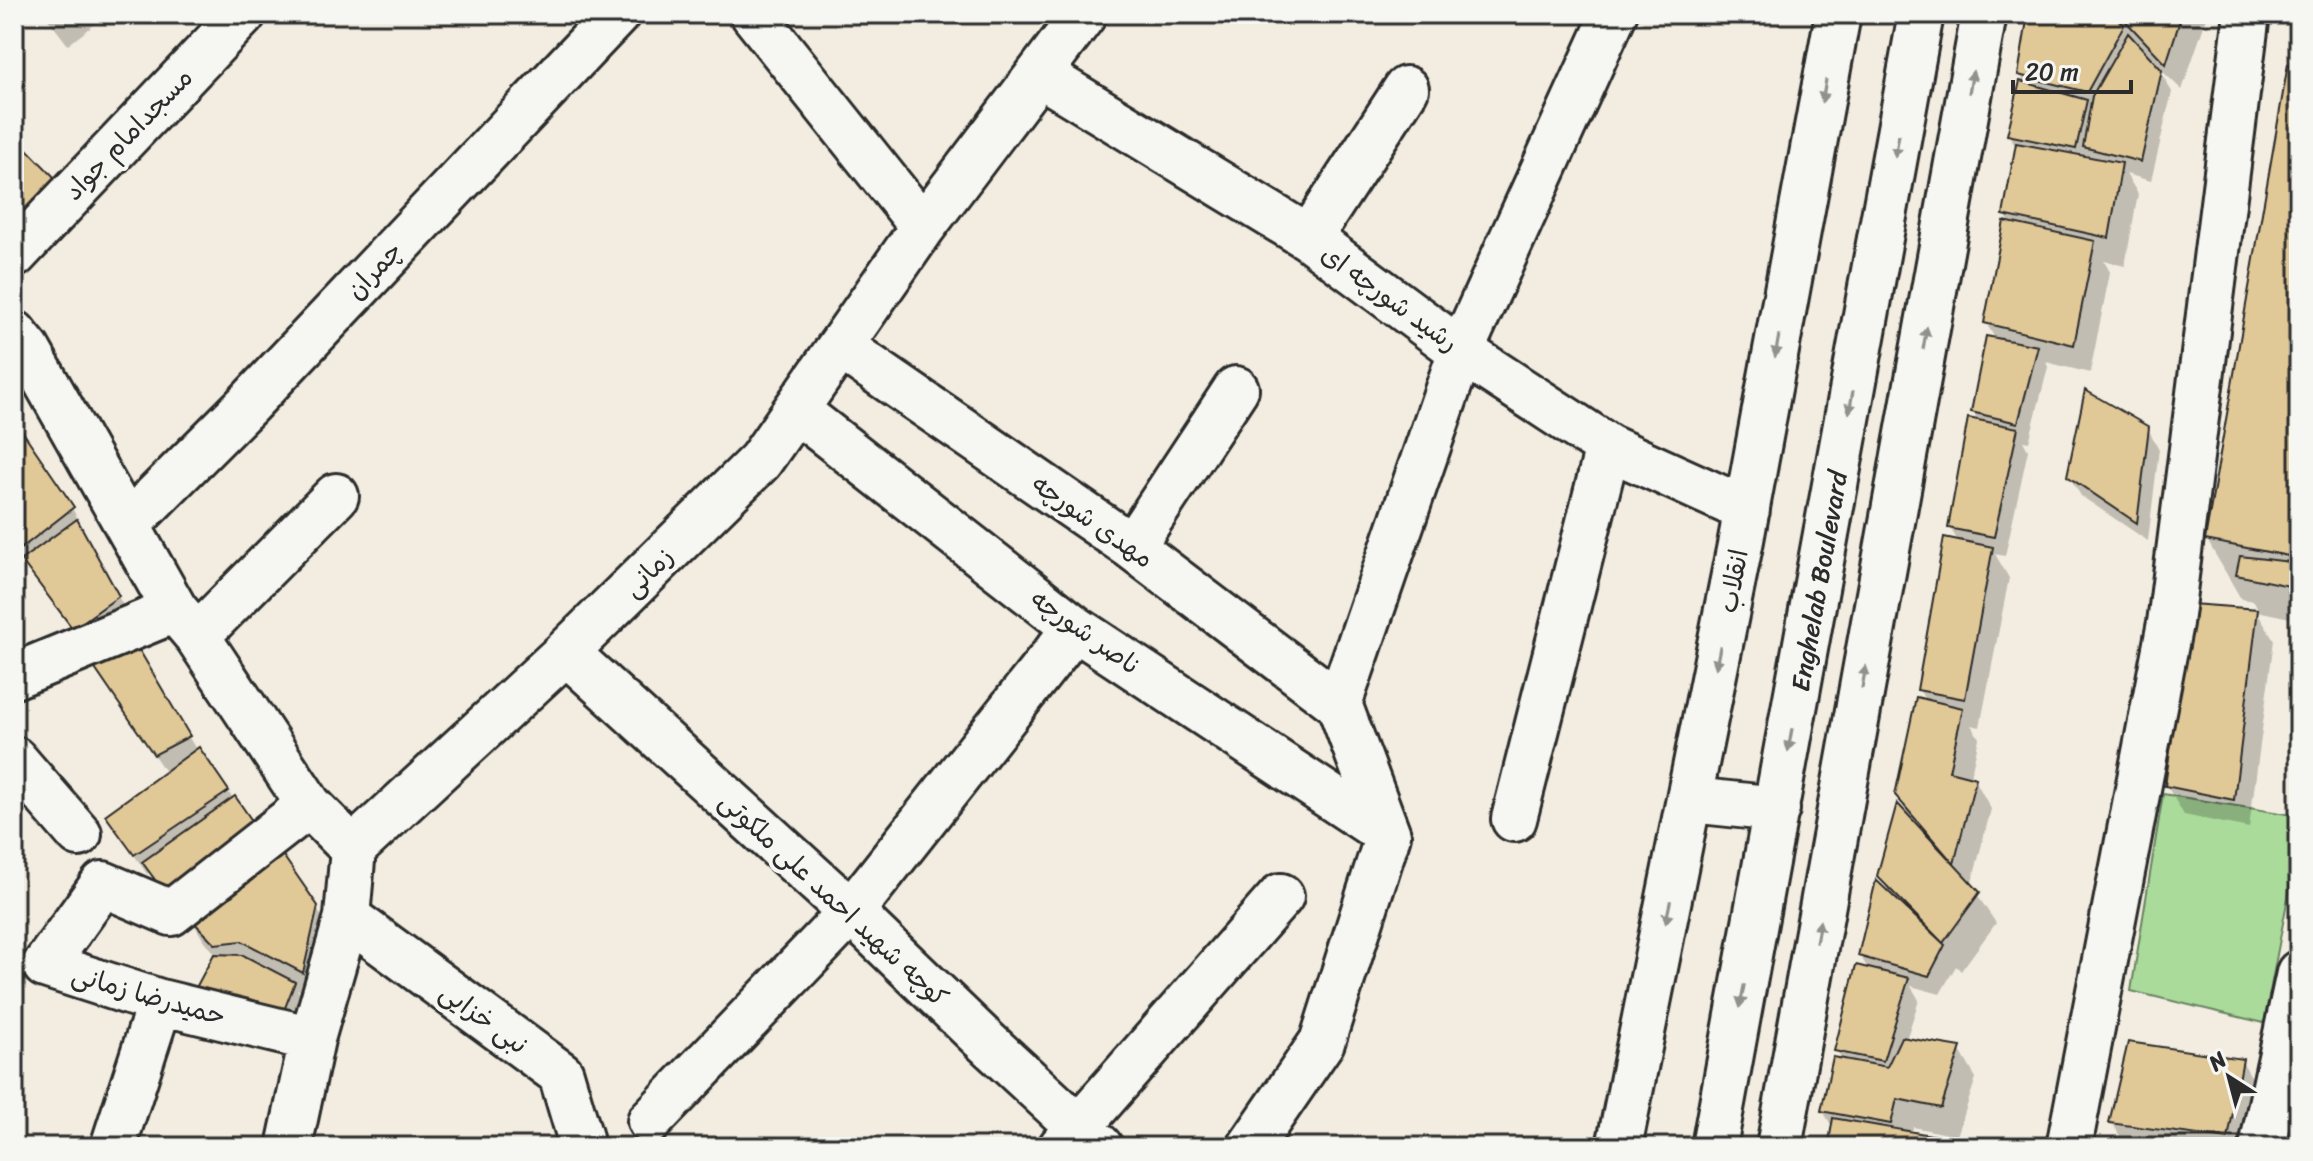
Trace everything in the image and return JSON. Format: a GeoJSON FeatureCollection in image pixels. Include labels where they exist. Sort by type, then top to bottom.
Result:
{"type":"FeatureCollection","features":[{"type":"Feature","properties":{"kind":"street","name":"مسجدامام جواد"},"geometry":{"type":"LineString","coordinates":[[14,255],[243,14]]}},
{"type":"Feature","properties":{"kind":"street","name":"چمران"},"geometry":{"type":"LineString","coordinates":[[128,524],[249,403],[617,14]]}},
{"type":"Feature","properties":{"kind":"street"},"geometry":{"type":"LineString","coordinates":[[753,14],[923,227]]}},
{"type":"Feature","properties":{"kind":"street","name":"زمانی"},"geometry":{"type":"LineString","coordinates":[[353,849],[566,652],[760,461],[923,227],[1084,14]]}},
{"type":"Feature","properties":{"kind":"street"},"geometry":{"type":"LineString","coordinates":[[1250,1147],[1322,1042],[1388,835],[1339,704],[1461,351],[1614,14]]}},
{"type":"Feature","properties":{"kind":"street","name":"انقلاب"},"geometry":{"type":"LineString","coordinates":[[1619,1147],[1691,800],[1838,14]]}},
{"type":"Feature","properties":{"kind":"street","name":"Enghelab Boulevard"},"geometry":{"type":"LineString","coordinates":[[1714,1147],[1921,14]]}},
{"type":"Feature","properties":{"kind":"street"},"geometry":{"type":"LineString","coordinates":[[1779,1147],[1984,14]]}},
{"type":"Feature","properties":{"kind":"street"},"geometry":{"type":"LineString","coordinates":[[2069,1147],[2170,623],[2247,14]]}},
{"type":"Feature","properties":{"kind":"street","name":"رشید شورچه ای"},"geometry":{"type":"LineString","coordinates":[[1039,74],[1309,238],[1461,351],[1608,447],[1747,510]]}},
{"type":"Feature","properties":{"kind":"street"},"geometry":{"type":"LineString","coordinates":[[1309,238],[1406,89]]}},
{"type":"Feature","properties":{"kind":"street","name":"مهدی شورچه"},"geometry":{"type":"LineString","coordinates":[[840,346],[1132,547],[1339,704]]}},
{"type":"Feature","properties":{"kind":"street"},"geometry":{"type":"LineString","coordinates":[[19,351],[186,623],[309,805],[353,849],[347,917],[312,1039],[289,1147]]}},
{"type":"Feature","properties":{"kind":"street"},"geometry":{"type":"LineString","coordinates":[[1132,547],[1236,389]]}},
{"type":"Feature","properties":{"kind":"street","name":"ناصر شورچه"},"geometry":{"type":"LineString","coordinates":[[796,410],[1075,628],[1388,835]]}},
{"type":"Feature","properties":{"kind":"street"},"geometry":{"type":"LineString","coordinates":[[1514,819],[1608,447]]}},
{"type":"Feature","properties":{"kind":"street"},"geometry":{"type":"LineString","coordinates":[[14,676],[186,623],[336,496]]}},
{"type":"Feature","properties":{"kind":"street"},"geometry":{"type":"LineString","coordinates":[[650,1121],[851,912],[1075,628]]}},
{"type":"Feature","properties":{"kind":"street","name":"کوچه شهید احمد علی ملکوتی"},"geometry":{"type":"LineString","coordinates":[[566,652],[851,912],[971,1028],[1080,1141]]}},
{"type":"Feature","properties":{"kind":"street"},"geometry":{"type":"LineString","coordinates":[[14,759],[79,834]]}},
{"type":"Feature","properties":{"kind":"street"},"geometry":{"type":"LineString","coordinates":[[1691,800],[1777,809]]}},
{"type":"Feature","properties":{"kind":"street","name":"حمیدرضا زمانی"},"geometry":{"type":"LineString","coordinates":[[309,805],[171,913],[103,884],[45,965],[160,1002],[312,1039]]}},
{"type":"Feature","properties":{"kind":"street"},"geometry":{"type":"LineString","coordinates":[[1080,1141],[1281,896]]}},
{"type":"Feature","properties":{"kind":"street","name":"نبی خزایی"},"geometry":{"type":"LineString","coordinates":[[347,917],[561,1074],[580,1138],[577,1147]]}},
{"type":"Feature","properties":{"kind":"street"},"geometry":{"type":"LineString","coordinates":[[2262,1147],[2299,973]]}},
{"type":"Feature","properties":{"kind":"street"},"geometry":{"type":"LineString","coordinates":[[113,1147],[160,1002]]}},
{"type":"Feature","properties":{"kind":"green space"},"geometry":{"type":"Polygon","coordinates":[[[2163,794],[2299,816],[2299,839],[2264,1023],[2131,991],[2163,794]]]}},
{"type":"Feature","properties":{"kind":"green space"},"geometry":{"type":"Polygon","coordinates":[[[2299,1066],[2299,1147],[2282,1147],[2299,1066]]]}},
{"type":"Feature","properties":{"kind":"building"},"geometry":{"type":"Polygon","coordinates":[[[2028,14],[2113,14],[2124,25],[2087,92],[2018,75],[2028,14]]]}},
{"type":"Feature","properties":{"kind":"building"},"geometry":{"type":"Polygon","coordinates":[[[2119,14],[2182,14],[2166,64],[2119,14]]]}},
{"type":"Feature","properties":{"kind":"building"},"geometry":{"type":"Polygon","coordinates":[[[2128,33],[2162,70],[2141,162],[2083,147],[2092,96],[2128,33]]]}},
{"type":"Feature","properties":{"kind":"building"},"geometry":{"type":"Polygon","coordinates":[[[2288,64],[2299,66],[2299,558],[2205,540],[2288,64]]]}},
{"type":"Feature","properties":{"kind":"building"},"geometry":{"type":"Polygon","coordinates":[[[2020,81],[2087,100],[2076,149],[2007,135],[2020,81]]]}},
{"type":"Feature","properties":{"kind":"building"},"geometry":{"type":"Polygon","coordinates":[[[14,136],[62,185],[14,237],[14,136]]]}},
{"type":"Feature","properties":{"kind":"building"},"geometry":{"type":"Polygon","coordinates":[[[2016,143],[2122,163],[2109,238],[2003,215],[2016,143]]]}},
{"type":"Feature","properties":{"kind":"building"},"geometry":{"type":"Polygon","coordinates":[[[2004,221],[2095,241],[2074,345],[1984,323],[2004,221]]]}},
{"type":"Feature","properties":{"kind":"building"},"geometry":{"type":"Polygon","coordinates":[[[1986,336],[2038,346],[2018,423],[1971,412],[1986,336]]]}},
{"type":"Feature","properties":{"kind":"building"},"geometry":{"type":"Polygon","coordinates":[[[2085,390],[2149,427],[2137,523],[2067,476],[2085,390]]]}},
{"type":"Feature","properties":{"kind":"building"},"geometry":{"type":"Polygon","coordinates":[[[1968,418],[2018,428],[1994,537],[1948,528],[1968,418]]]}},
{"type":"Feature","properties":{"kind":"building"},"geometry":{"type":"Polygon","coordinates":[[[14,419],[74,507],[19,550],[14,543],[14,419]]]}},
{"type":"Feature","properties":{"kind":"building"},"geometry":{"type":"Polygon","coordinates":[[[77,519],[119,596],[73,629],[21,560],[77,519]]]}},
{"type":"Feature","properties":{"kind":"building"},"geometry":{"type":"Polygon","coordinates":[[[1944,537],[1993,547],[1965,699],[1917,690],[1944,537]]]}},
{"type":"Feature","properties":{"kind":"building"},"geometry":{"type":"Polygon","coordinates":[[[2240,556],[2299,563],[2299,588],[2236,575],[2240,556]]]}},
{"type":"Feature","properties":{"kind":"building"},"geometry":{"type":"Polygon","coordinates":[[[2191,604],[2258,609],[2234,800],[2165,786],[2191,604]]]}},
{"type":"Feature","properties":{"kind":"building"},"geometry":{"type":"Polygon","coordinates":[[[134,641],[190,736],[154,755],[87,657],[134,641]]]}},
{"type":"Feature","properties":{"kind":"building"},"geometry":{"type":"Polygon","coordinates":[[[1916,697],[1963,708],[1949,771],[1976,778],[1954,864],[1895,795],[1916,697]]]}},
{"type":"Feature","properties":{"kind":"building"},"geometry":{"type":"Polygon","coordinates":[[[199,747],[229,791],[134,855],[105,815],[199,747]]]}},
{"type":"Feature","properties":{"kind":"building"},"geometry":{"type":"Polygon","coordinates":[[[235,796],[259,831],[167,896],[142,862],[235,796]]]}},
{"type":"Feature","properties":{"kind":"building"},"geometry":{"type":"Polygon","coordinates":[[[1897,803],[1980,892],[1943,943],[1877,876],[1897,803]]]}},
{"type":"Feature","properties":{"kind":"building"},"geometry":{"type":"Polygon","coordinates":[[[275,844],[318,906],[303,973],[242,941],[215,944],[184,912],[275,844]]]}},
{"type":"Feature","properties":{"kind":"building"},"geometry":{"type":"Polygon","coordinates":[[[1876,880],[1945,945],[1929,976],[1858,956],[1876,880]]]}},
{"type":"Feature","properties":{"kind":"building"},"geometry":{"type":"Polygon","coordinates":[[[214,954],[243,955],[295,982],[281,1018],[192,995],[214,954]]]}},
{"type":"Feature","properties":{"kind":"building"},"geometry":{"type":"Polygon","coordinates":[[[1856,965],[1909,978],[1883,1061],[1834,1051],[1856,965]]]}},
{"type":"Feature","properties":{"kind":"building"},"geometry":{"type":"Polygon","coordinates":[[[1901,1037],[1961,1047],[1941,1108],[1897,1099],[1891,1124],[1821,1111],[1833,1057],[1887,1067],[1901,1037]]]}},
{"type":"Feature","properties":{"kind":"building"},"geometry":{"type":"Polygon","coordinates":[[[2128,1042],[2243,1059],[2228,1139],[2109,1123],[2128,1042]]]}},
{"type":"Feature","properties":{"kind":"building"},"geometry":{"type":"Polygon","coordinates":[[[1833,1118],[2000,1147],[1828,1147],[1833,1118]]]}}]}
